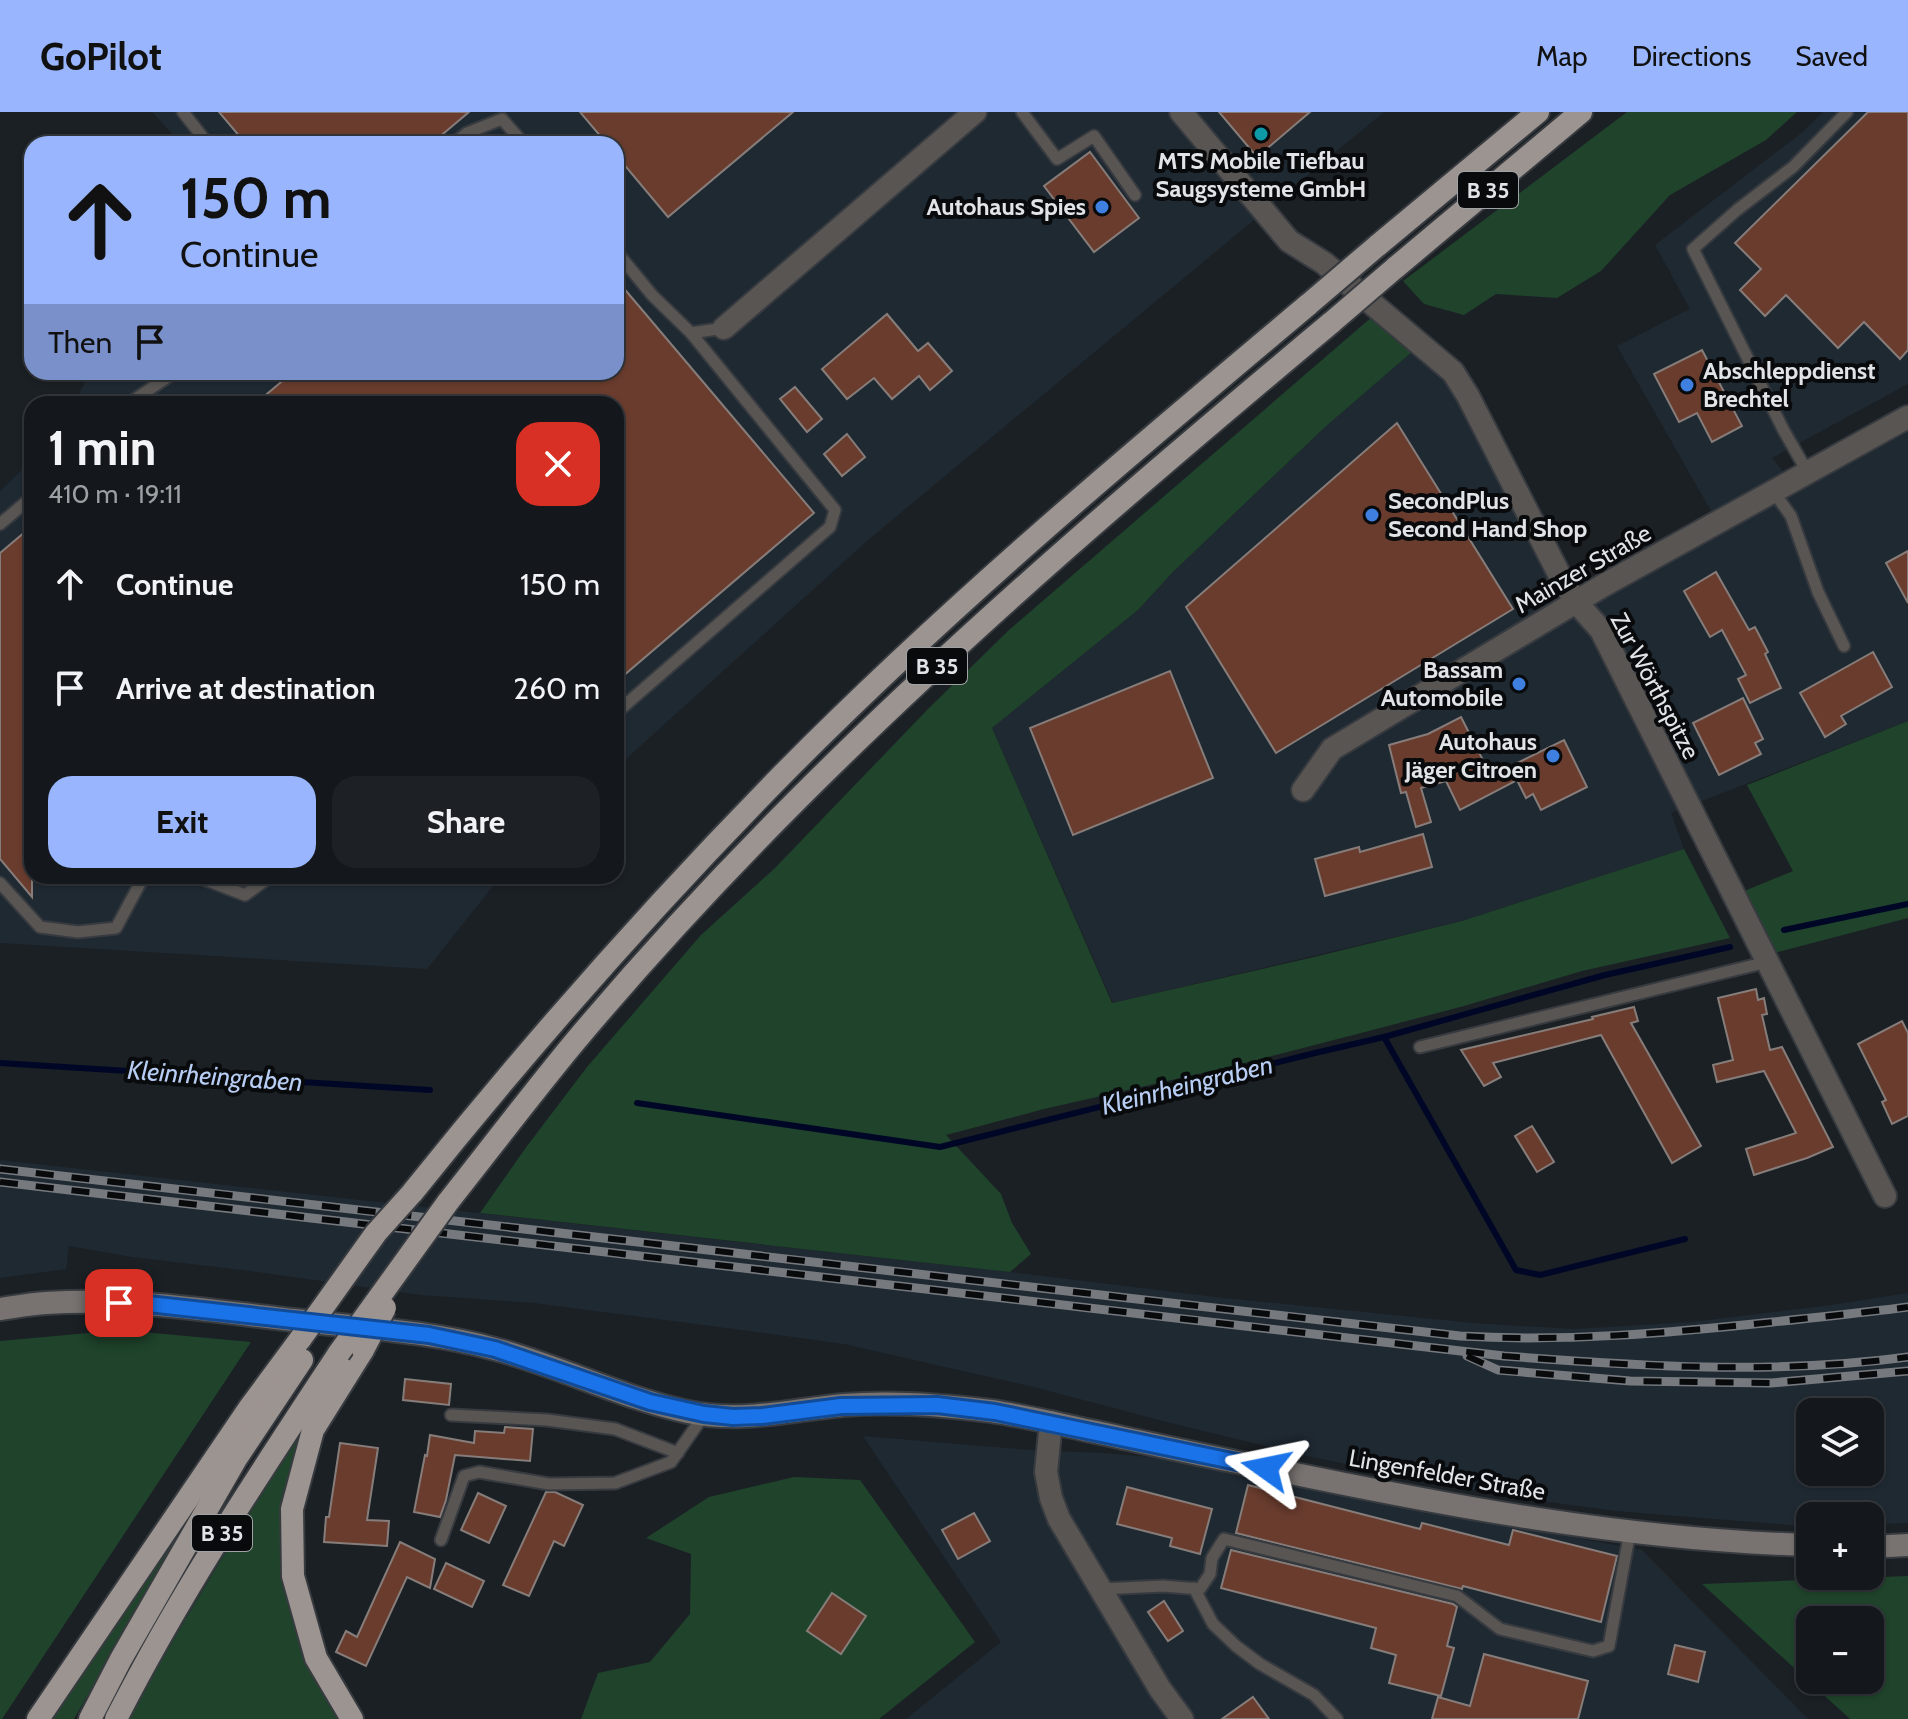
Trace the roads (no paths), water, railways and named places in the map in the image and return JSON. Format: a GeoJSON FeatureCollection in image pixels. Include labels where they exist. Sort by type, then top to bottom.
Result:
{"type":"FeatureCollection","features":[{"type":"Feature","properties":{"kind":"highway","name":"B 35"},"geometry":{"type":"LineString","coordinates":[[308,1340],[387,1238],[412,1193],[497,1088],[660,901],[784,772],[975,592],[1097,484],[1538,112]]}},
{"type":"Feature","properties":{"kind":"highway","name":"B 35"},"geometry":{"type":"LineString","coordinates":[[116,1719],[146,1661],[232,1516],[339,1353],[448,1202],[573,1044],[693,909],[798,798],[1046,567],[1581,112]]}},
{"type":"Feature","properties":{"kind":"highway"},"geometry":{"type":"LineString","coordinates":[[352,1719],[316,1658],[296,1590],[292,1509],[313,1430],[363,1350],[409,1256]]}},
{"type":"Feature","properties":{"kind":"highway"},"geometry":{"type":"LineString","coordinates":[[38,1719],[250,1407],[308,1340]]}},
{"type":"Feature","properties":{"kind":"highway"},"geometry":{"type":"LineString","coordinates":[[90,1719],[236,1459],[308,1340]]}},
{"type":"Feature","properties":{"kind":"main road","name":"Lingenfelder Straße"},"geometry":{"type":"LineString","coordinates":[[0,1309],[42,1303],[148,1304],[429,1335],[495,1349],[650,1402],[704,1414],[762,1416],[841,1406],[937,1405],[1051,1422],[1467,1508],[1720,1541],[1796,1544]]}},
{"type":"Feature","properties":{"kind":"main road"},"geometry":{"type":"LineString","coordinates":[[1884,1546],[1908,1545]]}},
{"type":"Feature","properties":{"kind":"street"},"geometry":{"type":"LineString","coordinates":[[724,328],[975,112]]}},
{"type":"Feature","properties":{"kind":"street","name":"Zur Wörthspitze"},"geometry":{"type":"LineString","coordinates":[[1181,112],[1289,241],[1324,263],[1453,372],[1559,574],[1576,602],[1601,630],[1885,1196]]}},
{"type":"Feature","properties":{"kind":"street","name":"Mainzer Straße"},"geometry":{"type":"LineString","coordinates":[[1303,790],[1332,749],[1576,602],[1908,417]]}},
{"type":"Feature","properties":{"kind":"street"},"geometry":{"type":"LineString","coordinates":[[1051,1422],[1046,1472],[1059,1519],[1160,1689],[1182,1719]]}},
{"type":"Feature","properties":{"kind":"lane"},"geometry":{"type":"LineString","coordinates":[[183,112],[202,136]]}},
{"type":"Feature","properties":{"kind":"lane"},"geometry":{"type":"LineString","coordinates":[[1022,112],[1057,159],[1094,136],[1135,195]]}},
{"type":"Feature","properties":{"kind":"lane"},"geometry":{"type":"LineString","coordinates":[[1808,473],[1693,249],[1793,167],[1847,112]]}},
{"type":"Feature","properties":{"kind":"lane"},"geometry":{"type":"LineString","coordinates":[[463,136],[499,116],[517,136]]}},
{"type":"Feature","properties":{"kind":"lane"},"geometry":{"type":"LineString","coordinates":[[624,261],[652,295],[691,333],[835,510],[830,527],[624,706]]}},
{"type":"Feature","properties":{"kind":"lane"},"geometry":{"type":"LineString","coordinates":[[691,333],[724,328]]}},
{"type":"Feature","properties":{"kind":"lane"},"geometry":{"type":"LineString","coordinates":[[140,396],[163,380]]}},
{"type":"Feature","properties":{"kind":"lane"},"geometry":{"type":"LineString","coordinates":[[1773,491],[1791,516],[1818,592],[1844,646]]}},
{"type":"Feature","properties":{"kind":"lane"},"geometry":{"type":"LineString","coordinates":[[0,524],[24,504]]}},
{"type":"Feature","properties":{"kind":"lane"},"geometry":{"type":"LineString","coordinates":[[0,883],[40,927],[78,932],[116,928],[140,884]]}},
{"type":"Feature","properties":{"kind":"lane"},"geometry":{"type":"LineString","coordinates":[[217,884],[245,895],[260,884]]}},
{"type":"Feature","properties":{"kind":"lane"},"geometry":{"type":"LineString","coordinates":[[1420,1047],[1767,962]]}},
{"type":"Feature","properties":{"kind":"lane"},"geometry":{"type":"LineString","coordinates":[[441,1540],[464,1476],[479,1472],[549,1484],[615,1483],[671,1462],[704,1414]]}},
{"type":"Feature","properties":{"kind":"lane"},"geometry":{"type":"LineString","coordinates":[[451,1415],[547,1420],[615,1429],[678,1453]]}},
{"type":"Feature","properties":{"kind":"lane"},"geometry":{"type":"LineString","coordinates":[[1101,1590],[1163,1586],[1200,1589],[1210,1574],[1212,1558],[1224,1539],[1457,1596],[1500,1629],[1593,1651],[1609,1646],[1630,1531]]}},
{"type":"Feature","properties":{"kind":"lane"},"geometry":{"type":"LineString","coordinates":[[1194,1588],[1213,1624],[1236,1646],[1260,1664],[1314,1695],[1337,1719]]}},
{"type":"Feature","properties":{"kind":"waterway","name":"Kleinrheingraben"},"geometry":{"type":"LineString","coordinates":[[1784,930],[1908,904]]}},
{"type":"Feature","properties":{"kind":"waterway","name":"Kleinrheingraben"},"geometry":{"type":"LineString","coordinates":[[637,1103],[940,1147],[1384,1037],[1605,975],[1730,947]]}},
{"type":"Feature","properties":{"kind":"waterway"},"geometry":{"type":"LineString","coordinates":[[1384,1037],[1516,1270],[1540,1275],[1685,1239]]}},
{"type":"Feature","properties":{"kind":"waterway","name":"Kleinrheingraben"},"geometry":{"type":"LineString","coordinates":[[0,1063],[430,1090]]}},
{"type":"Feature","properties":{"kind":"railway"},"geometry":{"type":"LineString","coordinates":[[0,1169],[1460,1336],[1539,1338],[1617,1335],[1908,1307]]}},
{"type":"Feature","properties":{"kind":"railway"},"geometry":{"type":"LineString","coordinates":[[0,1182],[1504,1356],[1706,1367],[1807,1366],[1908,1357]]}},
{"type":"Feature","properties":{"kind":"railway"},"geometry":{"type":"LineString","coordinates":[[1467,1356],[1498,1370],[1630,1381],[1771,1383],[1908,1371]]}},
{"type":"Feature","properties":{"kind":"place","name":"MTS Mobile Tiefbau Saugsysteme GmbH"},"geometry":{"type":"Point","coordinates":[1261,134]}},
{"type":"Feature","properties":{"kind":"place","name":"Autohaus Spies"},"geometry":{"type":"Point","coordinates":[1102,207]}},
{"type":"Feature","properties":{"kind":"place","name":"Abschleppdienst Brechtel"},"geometry":{"type":"Point","coordinates":[1687,385]}},
{"type":"Feature","properties":{"kind":"place","name":"SecondPlus Second Hand Shop"},"geometry":{"type":"Point","coordinates":[1372,515]}},
{"type":"Feature","properties":{"kind":"place","name":"Bassam Automobile"},"geometry":{"type":"Point","coordinates":[1519,684]}},
{"type":"Feature","properties":{"kind":"place","name":"Autohaus Jäger Citroen"},"geometry":{"type":"Point","coordinates":[1553,756]}}]}
